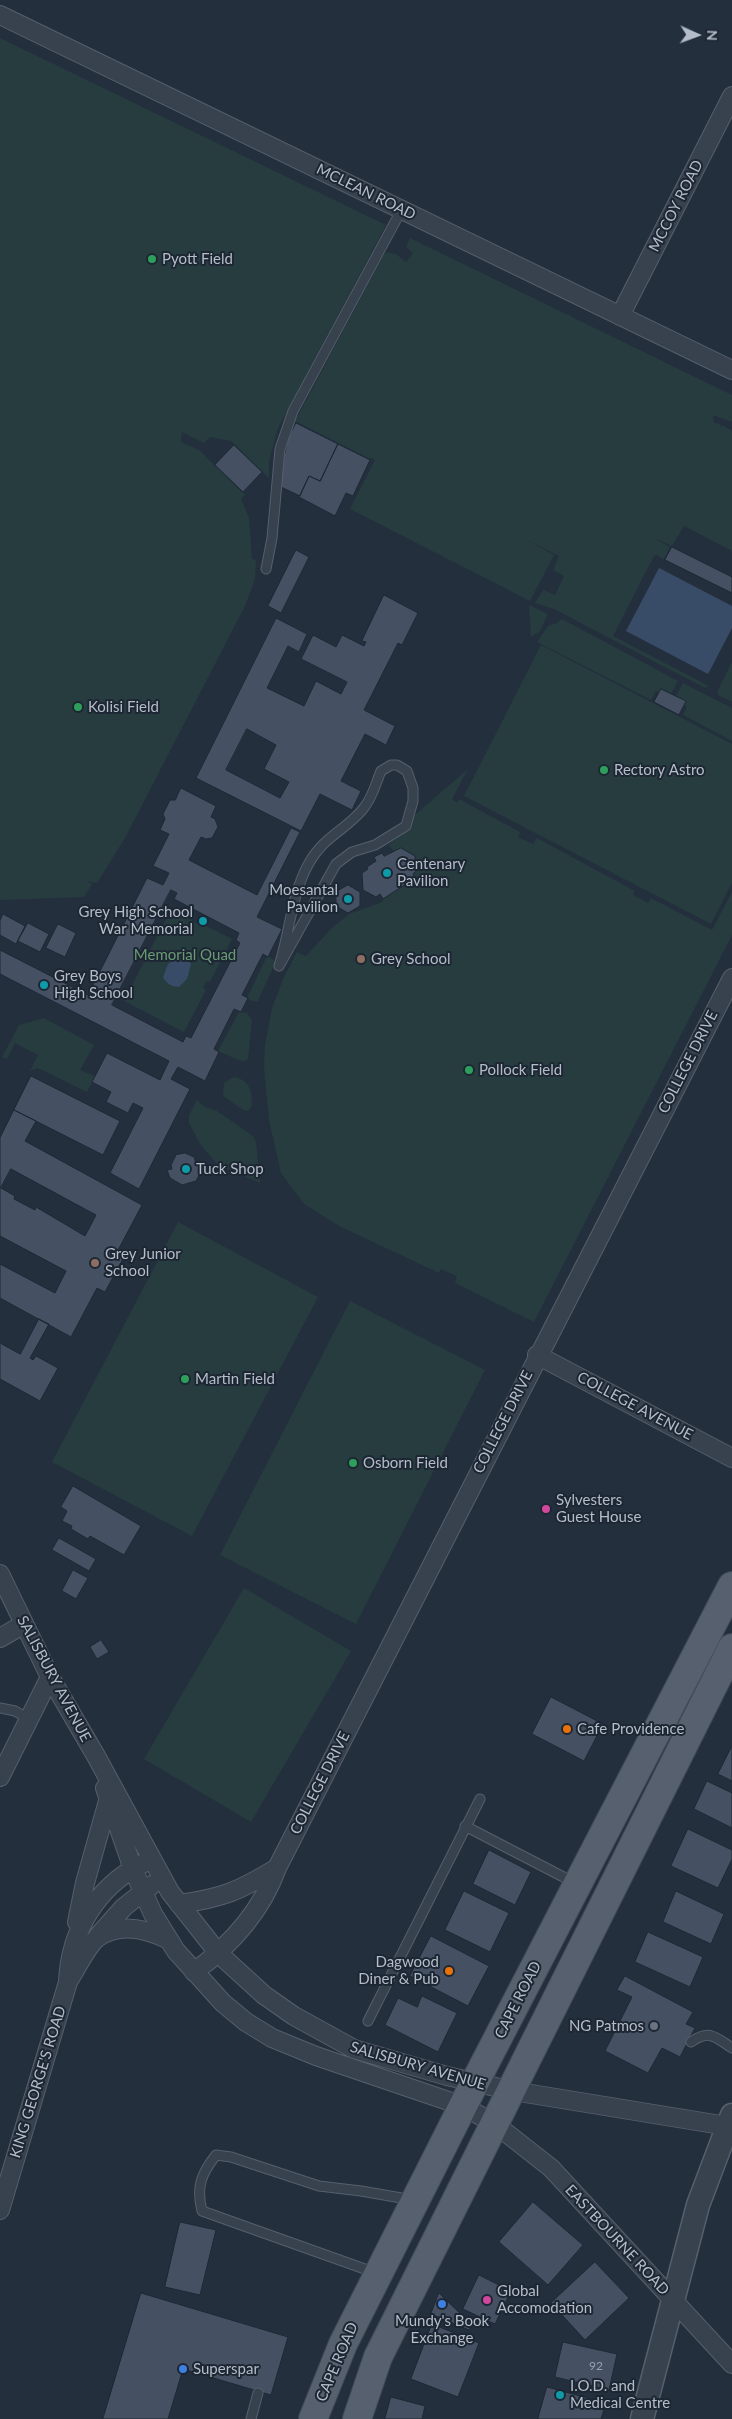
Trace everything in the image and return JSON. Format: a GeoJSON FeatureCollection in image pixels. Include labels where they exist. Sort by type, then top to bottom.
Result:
{"type":"FeatureCollection","features":[{"type":"Feature","properties":{"kind":"main road","name":"CAPE ROAD"},"geometry":{"type":"LineString","coordinates":[[313,2419],[332,2369],[415,2201],[732,1586]]}},
{"type":"Feature","properties":{"kind":"main road"},"geometry":{"type":"LineString","coordinates":[[357,2419],[378,2357],[513,2091],[732,1648]]}},
{"type":"Feature","properties":{"kind":"street","name":"MCLEAN ROAD"},"geometry":{"type":"LineString","coordinates":[[0,15],[732,370]]}},
{"type":"Feature","properties":{"kind":"street","name":"MCCOY ROAD"},"geometry":{"type":"LineString","coordinates":[[620,316],[732,96]]}},
{"type":"Feature","properties":{"kind":"street","name":"COLLEGE DRIVE"},"geometry":{"type":"LineString","coordinates":[[194,1972],[219,1954],[247,1923],[270,1888],[277,1868],[732,978]]}},
{"type":"Feature","properties":{"kind":"street","name":"COLLEGE AVENUE"},"geometry":{"type":"LineString","coordinates":[[538,1355],[732,1458]]}},
{"type":"Feature","properties":{"kind":"street","name":"SALISBURY AVENUE"},"geometry":{"type":"LineString","coordinates":[[0,1574],[50,1677],[96,1756],[162,1878],[179,1904],[219,1954],[264,1995],[325,2035],[354,2049],[469,2095],[495,2124]]}},
{"type":"Feature","properties":{"kind":"street"},"geometry":{"type":"LineString","coordinates":[[0,1638],[24,1624]]}},
{"type":"Feature","properties":{"kind":"street"},"geometry":{"type":"LineString","coordinates":[[0,1777],[50,1677]]}},
{"type":"Feature","properties":{"kind":"street","name":"SALISBURY AVENUE"},"geometry":{"type":"LineString","coordinates":[[96,1756],[108,1801],[142,1892],[168,1939],[222,2003],[246,2022],[272,2038],[316,2056],[469,2095],[513,2091],[729,2121]]}},
{"type":"Feature","properties":{"kind":"street","name":"KING GEORGE'S ROAD"},"geometry":{"type":"LineString","coordinates":[[0,2210],[68,1982],[69,1961],[85,1883],[108,1801]]}},
{"type":"Feature","properties":{"kind":"street","name":"KING GEORGE'S ROAD"},"geometry":{"type":"LineString","coordinates":[[69,1961],[89,1910],[115,1881],[152,1859]]}},
{"type":"Feature","properties":{"kind":"street"},"geometry":{"type":"LineString","coordinates":[[179,1904],[224,1896],[245,1888],[277,1868]]}},
{"type":"Feature","properties":{"kind":"street","name":"KING GEORGE'S ROAD"},"geometry":{"type":"LineString","coordinates":[[68,1982],[96,1938],[124,1907],[162,1878]]}},
{"type":"Feature","properties":{"kind":"street"},"geometry":{"type":"LineString","coordinates":[[96,1938],[112,1931],[129,1928],[149,1931],[168,1939]]}},
{"type":"Feature","properties":{"kind":"street"},"geometry":{"type":"LineString","coordinates":[[642,2419],[698,2206],[722,2151],[729,2121]]}},
{"type":"Feature","properties":{"kind":"street","name":"EASTBOURNE ROAD"},"geometry":{"type":"LineString","coordinates":[[495,2124],[551,2168],[732,2364]]}},
{"type":"Feature","properties":{"kind":"lane"},"geometry":{"type":"LineString","coordinates":[[266,569],[272,538],[280,449],[293,411],[402,209]]}},
{"type":"Feature","properties":{"kind":"lane"},"geometry":{"type":"LineString","coordinates":[[391,765],[403,767],[407,770],[412,788],[412,808],[406,826],[376,845],[352,852],[336,864],[279,966],[288,938],[293,904],[309,863],[326,841],[362,811],[374,793],[382,771],[391,765]]}},
{"type":"Feature","properties":{"kind":"lane"},"geometry":{"type":"LineString","coordinates":[[0,1708],[15,1711],[30,1719]]}},
{"type":"Feature","properties":{"kind":"lane"},"geometry":{"type":"LineString","coordinates":[[368,2021],[465,1826],[480,1800]]}},
{"type":"Feature","properties":{"kind":"lane"},"geometry":{"type":"LineString","coordinates":[[465,1826],[577,1885]]}},
{"type":"Feature","properties":{"kind":"lane"},"geometry":{"type":"LineString","coordinates":[[691,2042],[702,2035],[709,2035],[732,2048]]}},
{"type":"Feature","properties":{"kind":"lane"},"geometry":{"type":"LineString","coordinates":[[379,2274],[202,2211],[199,2199],[203,2171],[216,2155],[231,2156],[319,2186],[361,2191],[415,2201]]}},
{"type":"Feature","properties":{"kind":"lane"},"geometry":{"type":"LineString","coordinates":[[251,2419],[258,2394]]}},
{"type":"Feature","properties":{"kind":"green space"},"geometry":{"type":"Polygon","coordinates":[[[0,38],[386,225],[278,428],[269,462],[269,478],[231,441],[210,437],[204,443],[182,432],[181,442],[199,450],[245,495],[241,499],[249,518],[252,559],[256,560],[255,579],[245,606],[125,838],[97,883],[87,881],[92,884],[84,897],[0,900],[0,38]]]}},
{"type":"Feature","properties":{"kind":"green space"},"geometry":{"type":"Polygon","coordinates":[[[410,238],[732,395],[732,422],[713,415],[714,423],[721,424],[720,428],[722,425],[732,431],[732,551],[684,526],[672,546],[654,538],[670,547],[664,559],[656,555],[654,556],[613,636],[709,686],[705,688],[554,609],[535,603],[543,590],[555,595],[564,576],[553,570],[559,556],[523,538],[554,555],[530,601],[350,509],[375,460],[295,421],[383,256],[387,252],[396,254],[406,262],[413,253],[406,247],[410,238]]]}},
{"type":"Feature","properties":{"kind":"green space"},"geometry":{"type":"Polygon","coordinates":[[[529,605],[548,614],[540,631],[531,637],[529,605]]]}},
{"type":"Feature","properties":{"kind":"green space"},"geometry":{"type":"Polygon","coordinates":[[[562,619],[678,681],[671,694],[661,689],[659,692],[656,691],[651,700],[537,642],[549,625],[555,624],[562,619]]]}},
{"type":"Feature","properties":{"kind":"green space","name":"Rectory Astro"},"geometry":{"type":"Polygon","coordinates":[[[541,645],[732,744],[732,883],[711,924],[464,796],[541,645]]]}},
{"type":"Feature","properties":{"kind":"green space"},"geometry":{"type":"Polygon","coordinates":[[[732,662],[732,702],[718,695],[718,690],[732,662]]]}},
{"type":"Feature","properties":{"kind":"green space"},"geometry":{"type":"Polygon","coordinates":[[[683,683],[732,708],[732,741],[683,715],[687,707],[684,705],[686,701],[676,696],[683,683]]]}},
{"type":"Feature","properties":{"kind":"green space"},"geometry":{"type":"Polygon","coordinates":[[[468,769],[452,799],[457,803],[459,799],[520,832],[518,837],[533,844],[537,838],[635,891],[633,895],[648,903],[651,898],[712,930],[732,892],[732,935],[534,1322],[455,1283],[457,1276],[441,1269],[439,1273],[339,1226],[304,1204],[281,1173],[269,1120],[264,1068],[265,1045],[272,1008],[283,979],[297,952],[306,956],[331,929],[349,914],[382,902],[383,899],[415,878],[413,874],[416,871],[415,856],[401,848],[395,852],[388,845],[404,833],[416,814],[468,769]]]}},
{"type":"Feature","properties":{"kind":"green space","name":"Memorial Quad"},"geometry":{"type":"Polygon","coordinates":[[[171,909],[202,926],[204,925],[232,939],[210,982],[207,981],[203,988],[206,990],[184,1032],[124,1001],[171,909]]]}},
{"type":"Feature","properties":{"kind":"green space"},"geometry":{"type":"Polygon","coordinates":[[[267,956],[274,960],[275,963],[258,1001],[252,1001],[247,998],[267,956]]]}},
{"type":"Feature","properties":{"kind":"green space"},"geometry":{"type":"Polygon","coordinates":[[[239,1012],[247,1013],[252,1020],[248,1059],[243,1062],[218,1051],[239,1012]]]}},
{"type":"Feature","properties":{"kind":"green space"},"geometry":{"type":"Polygon","coordinates":[[[44,1018],[94,1045],[80,1070],[95,1076],[87,1092],[38,1068],[30,1071],[38,1055],[15,1043],[7,1059],[2,1057],[19,1025],[44,1018]]]}},
{"type":"Feature","properties":{"kind":"green space"},"geometry":{"type":"Polygon","coordinates":[[[234,1077],[244,1081],[249,1087],[252,1106],[248,1111],[243,1110],[223,1096],[224,1083],[234,1077]]]}},
{"type":"Feature","properties":{"kind":"green space"},"geometry":{"type":"Polygon","coordinates":[[[197,1100],[205,1107],[217,1111],[253,1136],[256,1142],[260,1183],[217,1164],[200,1144],[189,1123],[189,1115],[197,1100]]]}},
{"type":"Feature","properties":{"kind":"green space","name":"Martin Field"},"geometry":{"type":"Polygon","coordinates":[[[178,1222],[318,1297],[192,1536],[52,1462],[178,1222]]]}},
{"type":"Feature","properties":{"kind":"green space","name":"Osborn Field"},"geometry":{"type":"Polygon","coordinates":[[[350,1301],[485,1370],[356,1624],[220,1555],[350,1301]]]}},
{"type":"Feature","properties":{"kind":"green space"},"geometry":{"type":"Polygon","coordinates":[[[244,1588],[351,1651],[251,1822],[144,1759],[244,1588]]]}},
{"type":"Feature","properties":{"kind":"water"},"geometry":{"type":"Polygon","coordinates":[[[659,568],[732,606],[732,628],[708,674],[626,631],[659,568]]]}},
{"type":"Feature","properties":{"kind":"water"},"geometry":{"type":"Polygon","coordinates":[[[176,955],[185,956],[191,964],[187,979],[179,987],[170,985],[163,978],[167,966],[176,955]]]}},
{"type":"Feature","properties":{"kind":"building"},"geometry":{"type":"Polygon","coordinates":[[[296,423],[338,444],[320,481],[309,476],[300,496],[281,487],[283,461],[288,439],[296,423]]]}},
{"type":"Feature","properties":{"kind":"building"},"geometry":{"type":"Polygon","coordinates":[[[338,444],[370,460],[353,496],[346,493],[335,516],[299,497],[309,476],[320,481],[338,444]]]}},
{"type":"Feature","properties":{"kind":"building"},"geometry":{"type":"Polygon","coordinates":[[[234,445],[262,472],[243,492],[215,465],[234,445]]]}},
{"type":"Feature","properties":{"kind":"building"},"geometry":{"type":"Polygon","coordinates":[[[672,547],[732,577],[732,593],[665,560],[672,547]]]}},
{"type":"Feature","properties":{"kind":"building"},"geometry":{"type":"Polygon","coordinates":[[[296,550],[309,557],[281,613],[268,606],[296,550]]]}},
{"type":"Feature","properties":{"kind":"building"},"geometry":{"type":"Polygon","coordinates":[[[384,595],[418,613],[402,645],[398,643],[364,710],[395,726],[386,745],[365,734],[341,781],[361,791],[352,810],[320,794],[301,831],[196,778],[276,618],[307,634],[299,652],[288,646],[267,688],[304,706],[316,681],[341,694],[347,682],[301,659],[313,635],[336,647],[342,635],[364,646],[366,642],[362,641],[384,595]],[[247,729],[226,770],[280,798],[289,782],[264,769],[276,745],[247,729]]]}},
{"type":"Feature","properties":{"kind":"building"},"geometry":{"type":"Polygon","coordinates":[[[661,689],[686,701],[679,715],[654,702],[661,689]]]}},
{"type":"Feature","properties":{"kind":"building","name":"Grey Boys High School"},"geometry":{"type":"Polygon","coordinates":[[[181,788],[216,806],[211,817],[215,819],[218,827],[212,838],[206,839],[201,837],[189,860],[257,895],[291,828],[300,832],[257,917],[282,929],[268,957],[263,954],[242,995],[248,998],[241,1012],[234,1009],[214,1049],[219,1052],[205,1081],[178,1067],[171,1079],[190,1089],[139,1189],[110,1173],[143,1108],[133,1103],[128,1113],[106,1102],[111,1092],[92,1082],[107,1053],[160,1080],[169,1061],[0,974],[0,950],[88,995],[147,878],[163,885],[169,873],[153,866],[169,834],[160,830],[165,819],[163,814],[170,800],[175,800],[181,788]],[[171,890],[112,1005],[183,1042],[186,1036],[191,1038],[240,943],[236,940],[239,933],[174,899],[177,893],[171,890]]]}},
{"type":"Feature","properties":{"kind":"building","name":"Centenary Pavilion"},"geometry":{"type":"Polygon","coordinates":[[[401,848],[415,856],[416,871],[413,874],[415,878],[383,899],[380,894],[376,897],[363,890],[362,873],[376,861],[374,857],[382,853],[384,856],[401,848]]]}},
{"type":"Feature","properties":{"kind":"building","name":"Moesantal Pavilion"},"geometry":{"type":"Polygon","coordinates":[[[348,885],[360,892],[360,906],[348,913],[336,906],[336,892],[348,885]]]}},
{"type":"Feature","properties":{"kind":"building","name":"Grey Boys High School"},"geometry":{"type":"Polygon","coordinates":[[[3,914],[25,926],[16,944],[0,935],[0,921],[3,914]]]}},
{"type":"Feature","properties":{"kind":"building","name":"Grey Boys High School"},"geometry":{"type":"Polygon","coordinates":[[[28,923],[49,934],[40,952],[18,941],[28,923]]]}},
{"type":"Feature","properties":{"kind":"building","name":"Grey Boys High School"},"geometry":{"type":"Polygon","coordinates":[[[58,924],[76,933],[65,957],[46,948],[58,924]]]}},
{"type":"Feature","properties":{"kind":"building"},"geometry":{"type":"Polygon","coordinates":[[[31,1076],[120,1121],[103,1155],[14,1110],[31,1076]]]}},
{"type":"Feature","properties":{"kind":"building"},"geometry":{"type":"Polygon","coordinates":[[[14,1110],[36,1121],[25,1141],[142,1205],[117,1252],[124,1257],[105,1292],[97,1288],[71,1337],[0,1298],[0,1264],[55,1293],[66,1271],[0,1236],[0,1138],[14,1110]],[[11,1169],[1,1188],[15,1196],[14,1199],[35,1210],[36,1207],[85,1236],[96,1215],[11,1169]]]}},
{"type":"Feature","properties":{"kind":"building","name":"Tuck Shop"},"geometry":{"type":"Polygon","coordinates":[[[185,1153],[194,1157],[196,1163],[201,1161],[203,1168],[196,1181],[182,1185],[170,1178],[167,1170],[172,1169],[171,1165],[176,1155],[185,1153]]]}},
{"type":"Feature","properties":{"kind":"building"},"geometry":{"type":"Polygon","coordinates":[[[39,1319],[49,1324],[30,1358],[33,1360],[36,1356],[58,1368],[40,1401],[0,1379],[0,1343],[20,1354],[39,1319]]]}},
{"type":"Feature","properties":{"kind":"building"},"geometry":{"type":"Polygon","coordinates":[[[73,1486],[141,1526],[124,1555],[90,1536],[88,1539],[71,1529],[72,1526],[62,1521],[67,1511],[61,1507],[73,1486]]]}},
{"type":"Feature","properties":{"kind":"building"},"geometry":{"type":"Polygon","coordinates":[[[59,1538],[96,1559],[89,1571],[52,1550],[59,1538]]]}},
{"type":"Feature","properties":{"kind":"building"},"geometry":{"type":"Polygon","coordinates":[[[73,1570],[88,1578],[76,1599],[62,1591],[73,1570]]]}},
{"type":"Feature","properties":{"kind":"building"},"geometry":{"type":"Polygon","coordinates":[[[101,1640],[109,1652],[97,1659],[90,1647],[101,1640]]]}},
{"type":"Feature","properties":{"kind":"building","name":"Cafe Providence"},"geometry":{"type":"Polygon","coordinates":[[[551,1697],[603,1724],[584,1761],[532,1734],[551,1697]]]}},
{"type":"Feature","properties":{"kind":"building"},"geometry":{"type":"Polygon","coordinates":[[[732,1746],[732,1781],[718,1774],[732,1746]]]}},
{"type":"Feature","properties":{"kind":"building"},"geometry":{"type":"Polygon","coordinates":[[[707,1781],[732,1793],[732,1828],[694,1809],[707,1781]]]}},
{"type":"Feature","properties":{"kind":"building"},"geometry":{"type":"Polygon","coordinates":[[[688,1829],[732,1850],[732,1859],[718,1888],[671,1866],[688,1829]]]}},
{"type":"Feature","properties":{"kind":"building"},"geometry":{"type":"Polygon","coordinates":[[[489,1850],[531,1872],[515,1905],[473,1884],[489,1850]]]}},
{"type":"Feature","properties":{"kind":"building"},"geometry":{"type":"Polygon","coordinates":[[[464,1891],[509,1913],[490,1952],[445,1930],[464,1891]]]}},
{"type":"Feature","properties":{"kind":"building"},"geometry":{"type":"Polygon","coordinates":[[[676,1891],[724,1914],[711,1944],[663,1922],[676,1891]]]}},
{"type":"Feature","properties":{"kind":"building"},"geometry":{"type":"Polygon","coordinates":[[[648,1932],[703,1957],[690,1987],[635,1962],[648,1932]]]}},
{"type":"Feature","properties":{"kind":"building","name":"Dagwood Diner & Pub"},"geometry":{"type":"Polygon","coordinates":[[[431,1936],[489,1966],[468,2006],[410,1976],[431,1936]]]}},
{"type":"Feature","properties":{"kind":"building","name":"NG Patmos"},"geometry":{"type":"Polygon","coordinates":[[[625,1976],[693,2012],[686,2024],[695,2028],[680,2057],[662,2048],[648,2073],[605,2051],[632,1997],[617,1990],[625,1976]]]}},
{"type":"Feature","properties":{"kind":"building"},"geometry":{"type":"Polygon","coordinates":[[[422,1996],[457,2013],[438,2052],[385,2025],[398,1998],[417,2007],[422,1996]]]}},
{"type":"Feature","properties":{"kind":"building"},"geometry":{"type":"Polygon","coordinates":[[[533,2202],[583,2245],[548,2285],[499,2242],[533,2202]]]}},
{"type":"Feature","properties":{"kind":"building"},"geometry":{"type":"Polygon","coordinates":[[[180,2222],[216,2230],[200,2295],[165,2287],[180,2222]]]}},
{"type":"Feature","properties":{"kind":"building"},"geometry":{"type":"Polygon","coordinates":[[[595,2262],[629,2298],[585,2340],[551,2303],[595,2262]]]}},
{"type":"Feature","properties":{"kind":"building","name":"Global Accomodation"},"geometry":{"type":"Polygon","coordinates":[[[479,2275],[511,2291],[495,2324],[463,2309],[479,2275]]]}},
{"type":"Feature","properties":{"kind":"building"},"geometry":{"type":"Polygon","coordinates":[[[141,2293],[288,2337],[271,2395],[183,2369],[168,2419],[103,2419],[141,2293]]]}},
{"type":"Feature","properties":{"kind":"building","name":"Mundy's Book Exchange"},"geometry":{"type":"Polygon","coordinates":[[[439,2293],[472,2325],[469,2330],[431,2314],[439,2293]]]}},
{"type":"Feature","properties":{"kind":"building"},"geometry":{"type":"Polygon","coordinates":[[[432,2324],[479,2343],[458,2397],[411,2379],[432,2324]]]}},
{"type":"Feature","properties":{"kind":"building"},"geometry":{"type":"Polygon","coordinates":[[[563,2342],[617,2354],[609,2390],[555,2377],[563,2342]]]}},
{"type":"Feature","properties":{"kind":"building","name":"I.O.D. and Medical Centre"},"geometry":{"type":"Polygon","coordinates":[[[547,2387],[606,2403],[601,2419],[538,2419],[547,2387]]]}},
{"type":"Feature","properties":{"kind":"building"},"geometry":{"type":"Polygon","coordinates":[[[391,2397],[425,2406],[422,2419],[385,2419],[391,2397]]]}},
{"type":"Feature","properties":{"kind":"place","name":"Pyott Field"},"geometry":{"type":"Point","coordinates":[152,259]}},
{"type":"Feature","properties":{"kind":"place","name":"Kolisi Field"},"geometry":{"type":"Point","coordinates":[78,707]}},
{"type":"Feature","properties":{"kind":"place","name":"Rectory Astro"},"geometry":{"type":"Point","coordinates":[604,770]}},
{"type":"Feature","properties":{"kind":"place","name":"Centenary Pavilion"},"geometry":{"type":"Point","coordinates":[387,873]}},
{"type":"Feature","properties":{"kind":"place","name":"Moesantal Pavilion"},"geometry":{"type":"Point","coordinates":[348,899]}},
{"type":"Feature","properties":{"kind":"place","name":"Grey High School War Memorial"},"geometry":{"type":"Point","coordinates":[203,921]}},
{"type":"Feature","properties":{"kind":"place","name":"Grey School"},"geometry":{"type":"Point","coordinates":[361,959]}},
{"type":"Feature","properties":{"kind":"place","name":"Grey Boys High School"},"geometry":{"type":"Point","coordinates":[44,985]}},
{"type":"Feature","properties":{"kind":"place","name":"Pollock Field"},"geometry":{"type":"Point","coordinates":[469,1070]}},
{"type":"Feature","properties":{"kind":"place","name":"Tuck Shop"},"geometry":{"type":"Point","coordinates":[186,1169]}},
{"type":"Feature","properties":{"kind":"place","name":"Grey Junior School"},"geometry":{"type":"Point","coordinates":[95,1263]}},
{"type":"Feature","properties":{"kind":"place","name":"Martin Field"},"geometry":{"type":"Point","coordinates":[185,1379]}},
{"type":"Feature","properties":{"kind":"place","name":"Osborn Field"},"geometry":{"type":"Point","coordinates":[353,1463]}},
{"type":"Feature","properties":{"kind":"place","name":"Sylvesters Guest House"},"geometry":{"type":"Point","coordinates":[546,1509]}},
{"type":"Feature","properties":{"kind":"place","name":"Cafe Providence"},"geometry":{"type":"Point","coordinates":[567,1729]}},
{"type":"Feature","properties":{"kind":"place","name":"Dagwood Diner & Pub"},"geometry":{"type":"Point","coordinates":[449,1971]}},
{"type":"Feature","properties":{"kind":"place","name":"NG Patmos"},"geometry":{"type":"Point","coordinates":[654,2026]}},
{"type":"Feature","properties":{"kind":"place","name":"Global Accomodation"},"geometry":{"type":"Point","coordinates":[487,2300]}},
{"type":"Feature","properties":{"kind":"place","name":"Mundy's Book Exchange"},"geometry":{"type":"Point","coordinates":[442,2304]}},
{"type":"Feature","properties":{"kind":"place","name":"Superspar"},"geometry":{"type":"Point","coordinates":[183,2369]}},
{"type":"Feature","properties":{"kind":"place","name":"I.O.D. and Medical Centre"},"geometry":{"type":"Point","coordinates":[560,2395]}}]}
